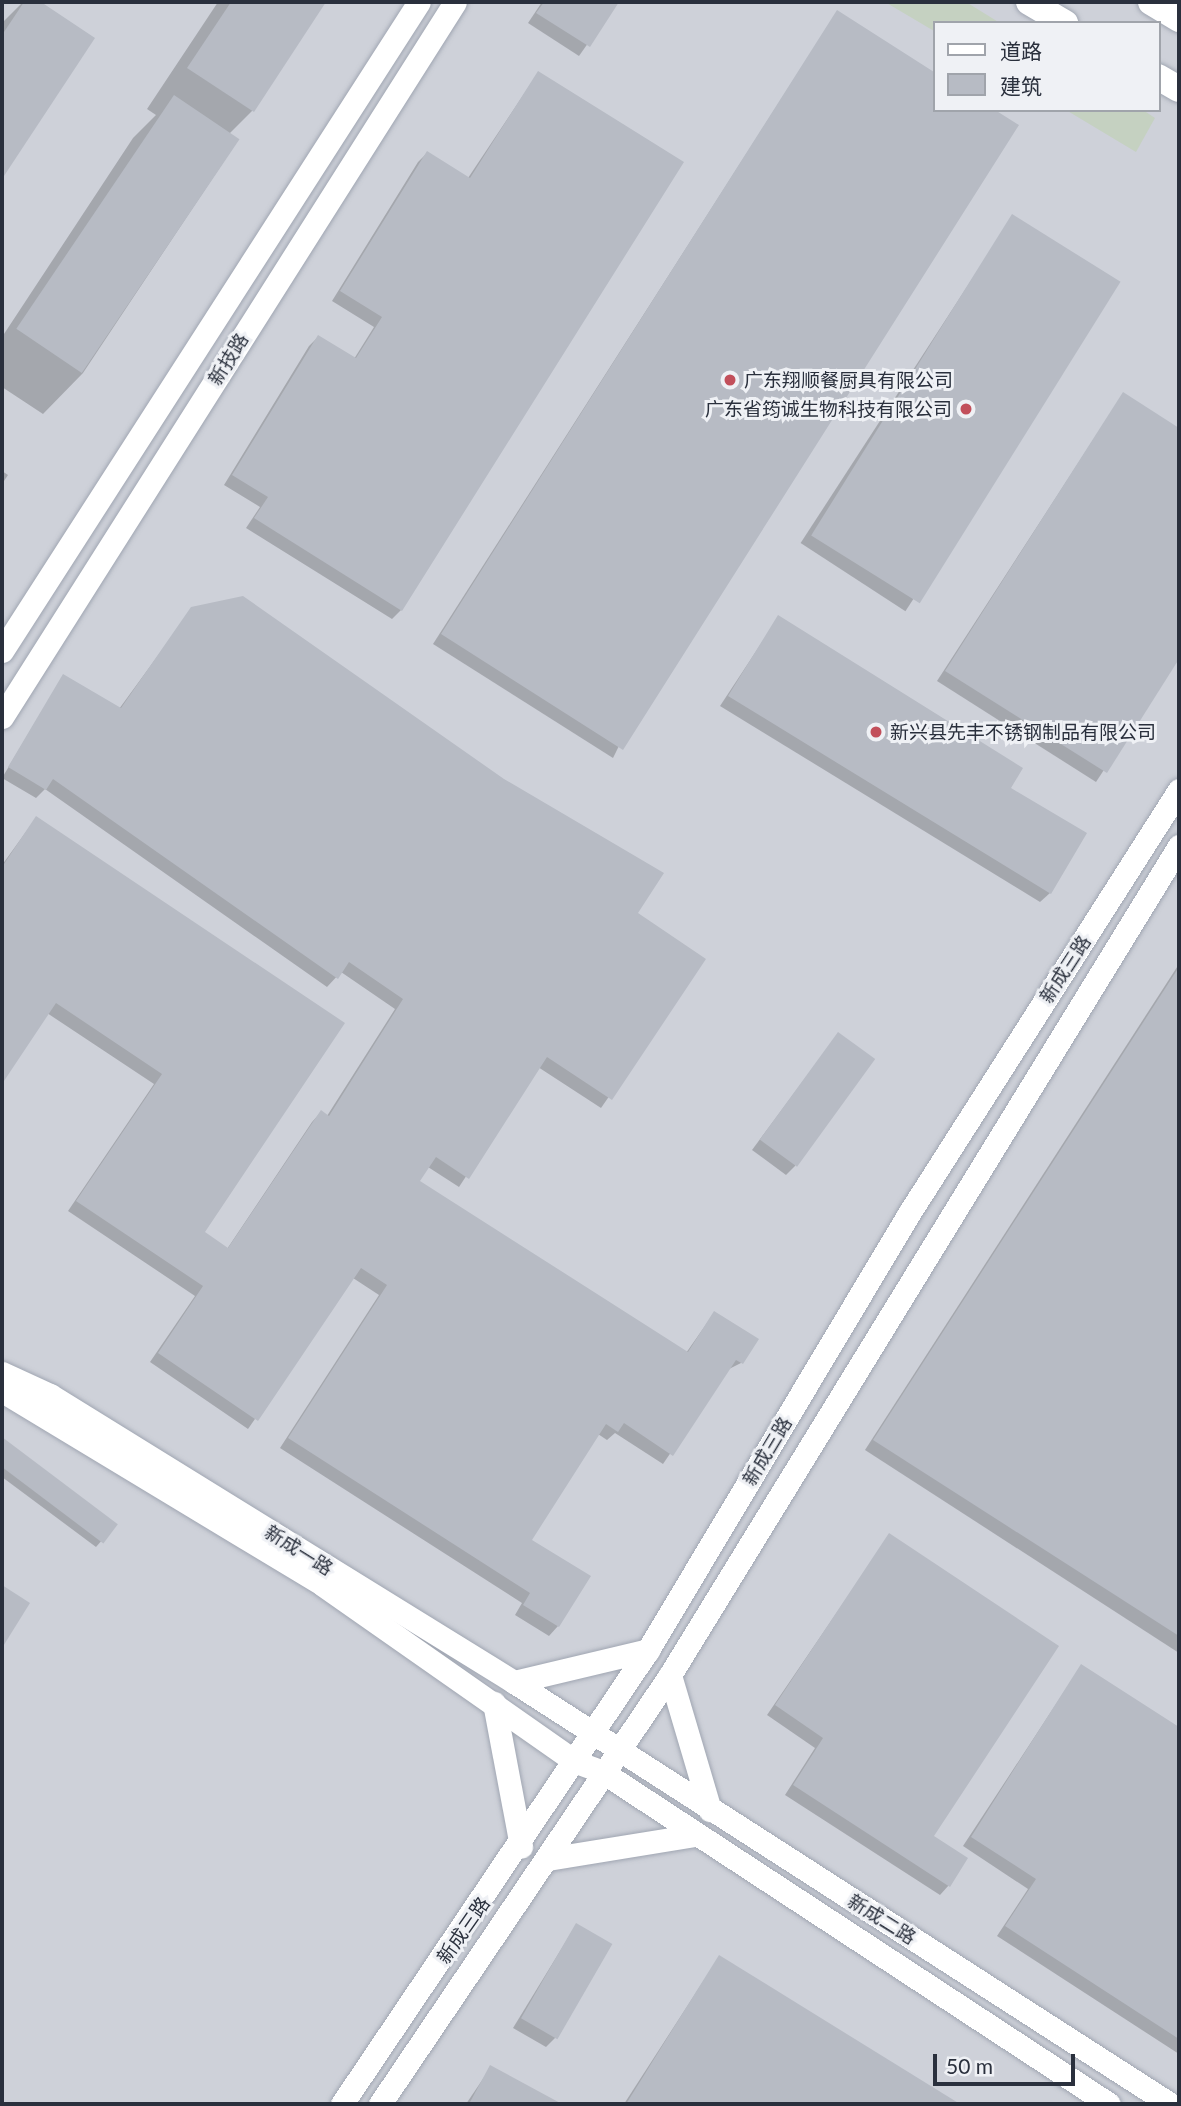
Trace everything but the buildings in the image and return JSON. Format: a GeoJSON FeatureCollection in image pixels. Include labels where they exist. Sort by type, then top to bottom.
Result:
{"type":"FeatureCollection","features":[{"type":"Feature","properties":{"kind":"main road"},"geometry":{"type":"LineString","coordinates":[[1028,2],[1061,21]]}},
{"type":"Feature","properties":{"kind":"main road"},"geometry":{"type":"LineString","coordinates":[[1151,2],[1179,19]]}},
{"type":"Feature","properties":{"kind":"main road"},"geometry":{"type":"LineString","coordinates":[[1160,78],[1179,89]]}},
{"type":"Feature","properties":{"kind":"street","name":"新技路"},"geometry":{"type":"LineString","coordinates":[[2,651],[419,2]]}},
{"type":"Feature","properties":{"kind":"street","name":"新技路"},"geometry":{"type":"LineString","coordinates":[[2,718],[455,2]]}},
{"type":"Feature","properties":{"kind":"street","name":"新成三路"},"geometry":{"type":"LineString","coordinates":[[342,2104],[521,1846],[648,1650],[908,1215],[1179,790]]}},
{"type":"Feature","properties":{"kind":"street","name":"新成三路"},"geometry":{"type":"LineString","coordinates":[[380,2104],[547,1859],[601,1771],[620,1750],[670,1675],[1179,846]]}},
{"type":"Feature","properties":{"kind":"street","name":"新成一路"},"geometry":{"type":"LineString","coordinates":[[2,1373],[50,1395],[514,1682],[592,1736]]}},
{"type":"Feature","properties":{"kind":"street","name":"新成一路"},"geometry":{"type":"LineString","coordinates":[[2,1391],[323,1585],[576,1762]]}},
{"type":"Feature","properties":{"kind":"street"},"geometry":{"type":"LineString","coordinates":[[514,1682],[648,1650]]}},
{"type":"Feature","properties":{"kind":"street"},"geometry":{"type":"LineString","coordinates":[[670,1675],[710,1810]]}},
{"type":"Feature","properties":{"kind":"street"},"geometry":{"type":"LineString","coordinates":[[494,1703],[521,1846]]}},
{"type":"Feature","properties":{"kind":"street","name":"新成二路"},"geometry":{"type":"LineString","coordinates":[[592,1736],[620,1750],[1170,2104]]}},
{"type":"Feature","properties":{"kind":"street","name":"新成二路"},"geometry":{"type":"LineString","coordinates":[[576,1762],[601,1771],[1109,2104]]}},
{"type":"Feature","properties":{"kind":"street"},"geometry":{"type":"LineString","coordinates":[[547,1859],[696,1835]]}},
{"type":"Feature","properties":{"kind":"shaded area"},"geometry":{"type":"Polygon","coordinates":[[[2,2],[1179,2],[1179,2104],[2,2104],[2,2]]]}},
{"type":"Feature","properties":{"kind":"green space"},"geometry":{"type":"Polygon","coordinates":[[[885,2],[966,2],[997,21],[932,21],[932,30],[885,2]]]}},
{"type":"Feature","properties":{"kind":"green space"},"geometry":{"type":"Polygon","coordinates":[[[1069,112],[1146,112],[1155,118],[1136,152],[1069,112]]]}},
{"type":"Feature","properties":{"kind":"place","name":"广东翔顺餐厨具有限公司"},"geometry":{"type":"Point","coordinates":[730,380]}},
{"type":"Feature","properties":{"kind":"place","name":"广东省筠诚生物科技有限公司"},"geometry":{"type":"Point","coordinates":[966,409]}},
{"type":"Feature","properties":{"kind":"place","name":"新兴县先丰不锈钢制品有限公司"},"geometry":{"type":"Point","coordinates":[876,732]}}]}
